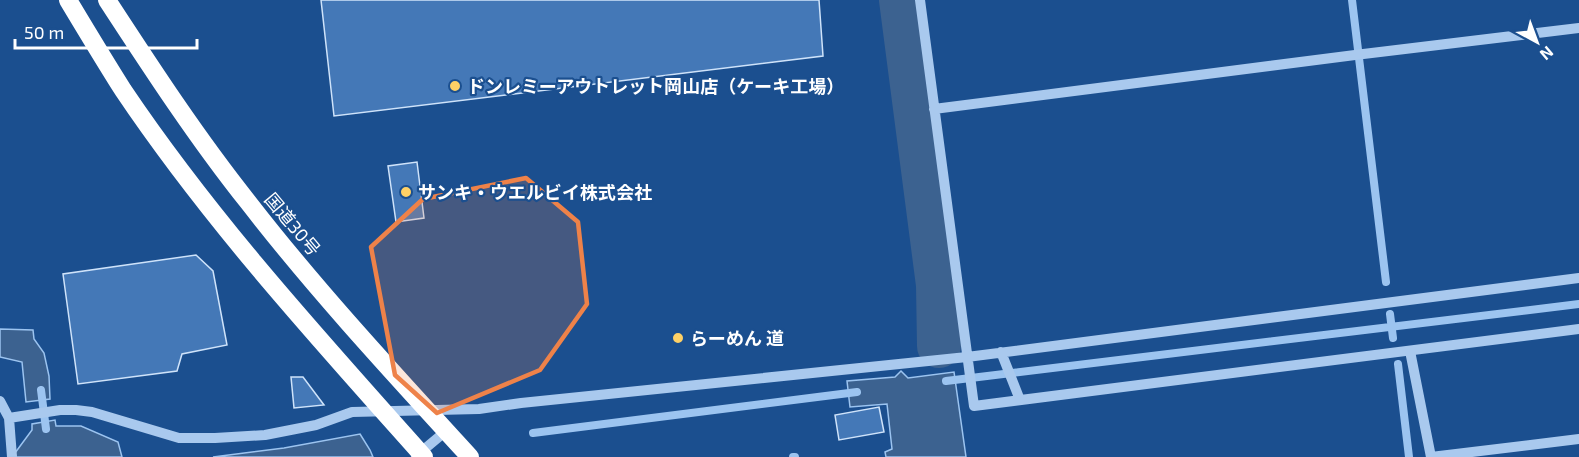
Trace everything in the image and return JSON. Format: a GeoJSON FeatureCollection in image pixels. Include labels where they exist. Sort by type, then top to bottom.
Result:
{"type":"FeatureCollection","features":[{"type":"Feature","properties":{"kind":"highway"},"geometry":{"type":"LineString","coordinates":[[68,0],[123,89],[226,228],[420,456]]}},
{"type":"Feature","properties":{"kind":"highway","name":"国道30号"},"geometry":{"type":"LineString","coordinates":[[107,0],[189,123],[248,203],[362,340],[470,457]]}},
{"type":"Feature","properties":{"kind":"street"},"geometry":{"type":"LineString","coordinates":[[920,0],[974,406],[1019,396],[1579,329]]}},
{"type":"Feature","properties":{"kind":"street"},"geometry":{"type":"LineString","coordinates":[[934,110],[1359,54],[1579,28]]}},
{"type":"Feature","properties":{"kind":"street"},"geometry":{"type":"LineString","coordinates":[[9,418],[60,410],[76,410],[92,412],[179,438],[265,435],[316,425],[352,412],[479,409],[521,403],[967,361],[1579,278]]}},
{"type":"Feature","properties":{"kind":"street"},"geometry":{"type":"LineString","coordinates":[[1410,351],[1431,457],[1579,439]]}},
{"type":"Feature","properties":{"kind":"street"},"geometry":{"type":"LineString","coordinates":[[1003,357],[1019,396]]}},
{"type":"Feature","properties":{"kind":"street"},"geometry":{"type":"LineString","coordinates":[[0,401],[9,418],[12,457]]}},
{"type":"Feature","properties":{"kind":"street"},"geometry":{"type":"LineString","coordinates":[[420,456],[446,431]]}},
{"type":"Feature","properties":{"kind":"highlighted area"},"geometry":{"type":"Polygon","coordinates":[[[526,178],[578,222],[587,304],[540,370],[437,413],[395,375],[371,247],[423,199],[526,178]]]}},
{"type":"Feature","properties":{"kind":"water"},"geometry":{"type":"Polygon","coordinates":[[[0,329],[33,330],[34,339],[44,353],[49,376],[50,399],[26,402],[22,362],[0,357],[0,329]]]}},
{"type":"Feature","properties":{"kind":"water"},"geometry":{"type":"Polygon","coordinates":[[[901,371],[908,378],[954,372],[966,457],[886,457],[885,452],[892,449],[887,404],[850,407],[847,381],[895,377],[901,371]]]}},
{"type":"Feature","properties":{"kind":"water"},"geometry":{"type":"Polygon","coordinates":[[[55,420],[56,426],[81,426],[118,442],[122,457],[16,457],[15,453],[32,430],[32,424],[55,420]]]}},
{"type":"Feature","properties":{"kind":"water"},"geometry":{"type":"Polygon","coordinates":[[[360,434],[373,457],[213,457],[284,448],[360,434]]]}},
{"type":"Feature","properties":{"kind":"building","name":"ドンレミーアウトレット岡山店（ケーキ工場）"},"geometry":{"type":"Polygon","coordinates":[[[321,0],[819,0],[823,56],[334,116],[321,0]]]}},
{"type":"Feature","properties":{"kind":"building","name":"サンキ・ウエルビイ株式会社"},"geometry":{"type":"Polygon","coordinates":[[[417,162],[424,218],[396,222],[388,166],[417,162]]]}},
{"type":"Feature","properties":{"kind":"building"},"geometry":{"type":"Polygon","coordinates":[[[196,255],[213,271],[227,345],[182,354],[177,371],[78,384],[63,274],[196,255]]]}},
{"type":"Feature","properties":{"kind":"building"},"geometry":{"type":"Polygon","coordinates":[[[291,377],[303,377],[324,405],[294,408],[291,377]]]}},
{"type":"Feature","properties":{"kind":"building"},"geometry":{"type":"Polygon","coordinates":[[[879,407],[884,432],[839,440],[835,415],[879,407]]]}},
{"type":"Feature","properties":{"kind":"waterway"},"geometry":{"type":"LineString","coordinates":[[901,0],[938,285],[939,346]]}},
{"type":"Feature","properties":{"kind":"waterway"},"geometry":{"type":"LineString","coordinates":[[1352,0],[1386,282]]}},
{"type":"Feature","properties":{"kind":"waterway"},"geometry":{"type":"LineString","coordinates":[[946,381],[1579,304]]}},
{"type":"Feature","properties":{"kind":"waterway"},"geometry":{"type":"LineString","coordinates":[[923,342],[938,313]]}},
{"type":"Feature","properties":{"kind":"waterway"},"geometry":{"type":"LineString","coordinates":[[1390,314],[1393,338]]}},
{"type":"Feature","properties":{"kind":"waterway"},"geometry":{"type":"LineString","coordinates":[[1398,364],[1409,457]]}},
{"type":"Feature","properties":{"kind":"waterway"},"geometry":{"type":"LineString","coordinates":[[41,390],[46,429]]}},
{"type":"Feature","properties":{"kind":"waterway"},"geometry":{"type":"LineString","coordinates":[[533,433],[857,392]]}},
{"type":"Feature","properties":{"kind":"place","name":"ドンレミーアウトレット岡山店（ケーキ工場）"},"geometry":{"type":"Point","coordinates":[455,86]}},
{"type":"Feature","properties":{"kind":"place","name":"サンキ・ウエルビイ株式会社"},"geometry":{"type":"Point","coordinates":[406,192]}},
{"type":"Feature","properties":{"kind":"place","name":"らーめん 道"},"geometry":{"type":"Point","coordinates":[678,338]}}]}
